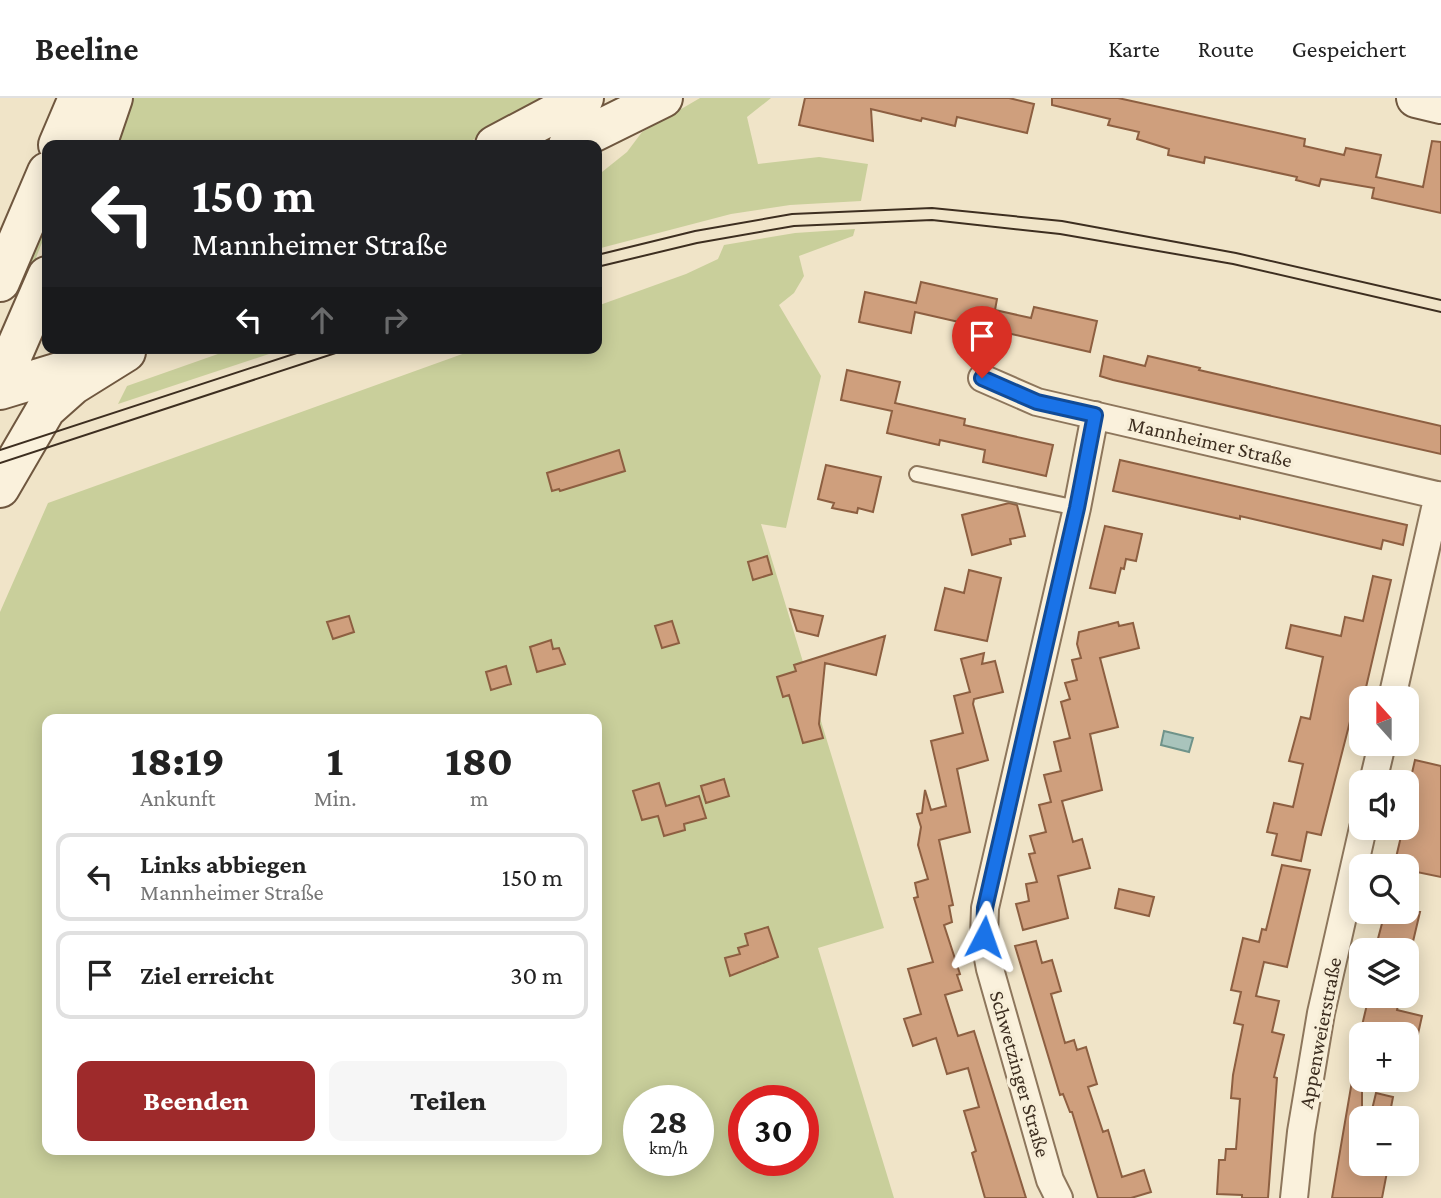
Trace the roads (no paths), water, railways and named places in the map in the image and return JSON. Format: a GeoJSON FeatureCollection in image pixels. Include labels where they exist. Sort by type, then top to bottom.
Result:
{"type":"FeatureCollection","features":[{"type":"Feature","properties":{"kind":"main road"},"geometry":{"type":"LineString","coordinates":[[60,140],[78,98]]}},
{"type":"Feature","properties":{"kind":"main road"},"geometry":{"type":"LineString","coordinates":[[99,140],[113,98]]}},
{"type":"Feature","properties":{"kind":"main road"},"geometry":{"type":"LineString","coordinates":[[504,140],[584,98]]}},
{"type":"Feature","properties":{"kind":"main road"},"geometry":{"type":"LineString","coordinates":[[578,140],[663,98]]}},
{"type":"Feature","properties":{"kind":"main road"},"geometry":{"type":"LineString","coordinates":[[1416,98],[1441,104]]}},
{"type":"Feature","properties":{"kind":"main road"},"geometry":{"type":"LineString","coordinates":[[0,282],[42,184]]}},
{"type":"Feature","properties":{"kind":"main road"},"geometry":{"type":"LineString","coordinates":[[0,384],[42,288]]}},
{"type":"Feature","properties":{"kind":"main road"},"geometry":{"type":"LineString","coordinates":[[0,390],[118,354]]}},
{"type":"Feature","properties":{"kind":"main road"},"geometry":{"type":"LineString","coordinates":[[0,488],[46,409],[73,385],[124,354]]}},
{"type":"Feature","properties":{"kind":"street","name":"Mannheimer Straße"},"geometry":{"type":"LineString","coordinates":[[982,378],[1037,402],[1439,495]]}},
{"type":"Feature","properties":{"kind":"street","name":"Schwetzinger Straße"},"geometry":{"type":"LineString","coordinates":[[1059,1198],[1050,1180],[990,969],[984,937],[985,908],[1077,508],[1095,415]]}},
{"type":"Feature","properties":{"kind":"street"},"geometry":{"type":"LineString","coordinates":[[1395,686],[1439,495]]}},
{"type":"Feature","properties":{"kind":"street","name":"Appenweierstraße"},"geometry":{"type":"LineString","coordinates":[[1294,1198],[1301,1132],[1321,1013],[1360,840]]}},
{"type":"Feature","properties":{"kind":"lane"},"geometry":{"type":"LineString","coordinates":[[917,474],[1077,508]]}},
{"type":"Feature","properties":{"kind":"water"},"geometry":{"type":"Polygon","coordinates":[[[1164,731],[1193,738],[1189,752],[1161,745],[1164,731]]]}},
{"type":"Feature","properties":{"kind":"tram line"},"geometry":{"type":"LineString","coordinates":[[602,254],[695,231],[792,214],[932,208],[1062,221],[1236,253],[1441,300]]}},
{"type":"Feature","properties":{"kind":"tram line"},"geometry":{"type":"LineString","coordinates":[[602,266],[697,243],[794,226],[932,220],[1060,234],[1233,264],[1441,312]]}},
{"type":"Feature","properties":{"kind":"tram line"},"geometry":{"type":"LineString","coordinates":[[0,450],[294,354]]}},
{"type":"Feature","properties":{"kind":"tram line"},"geometry":{"type":"LineString","coordinates":[[0,463],[333,354]]}}]}
